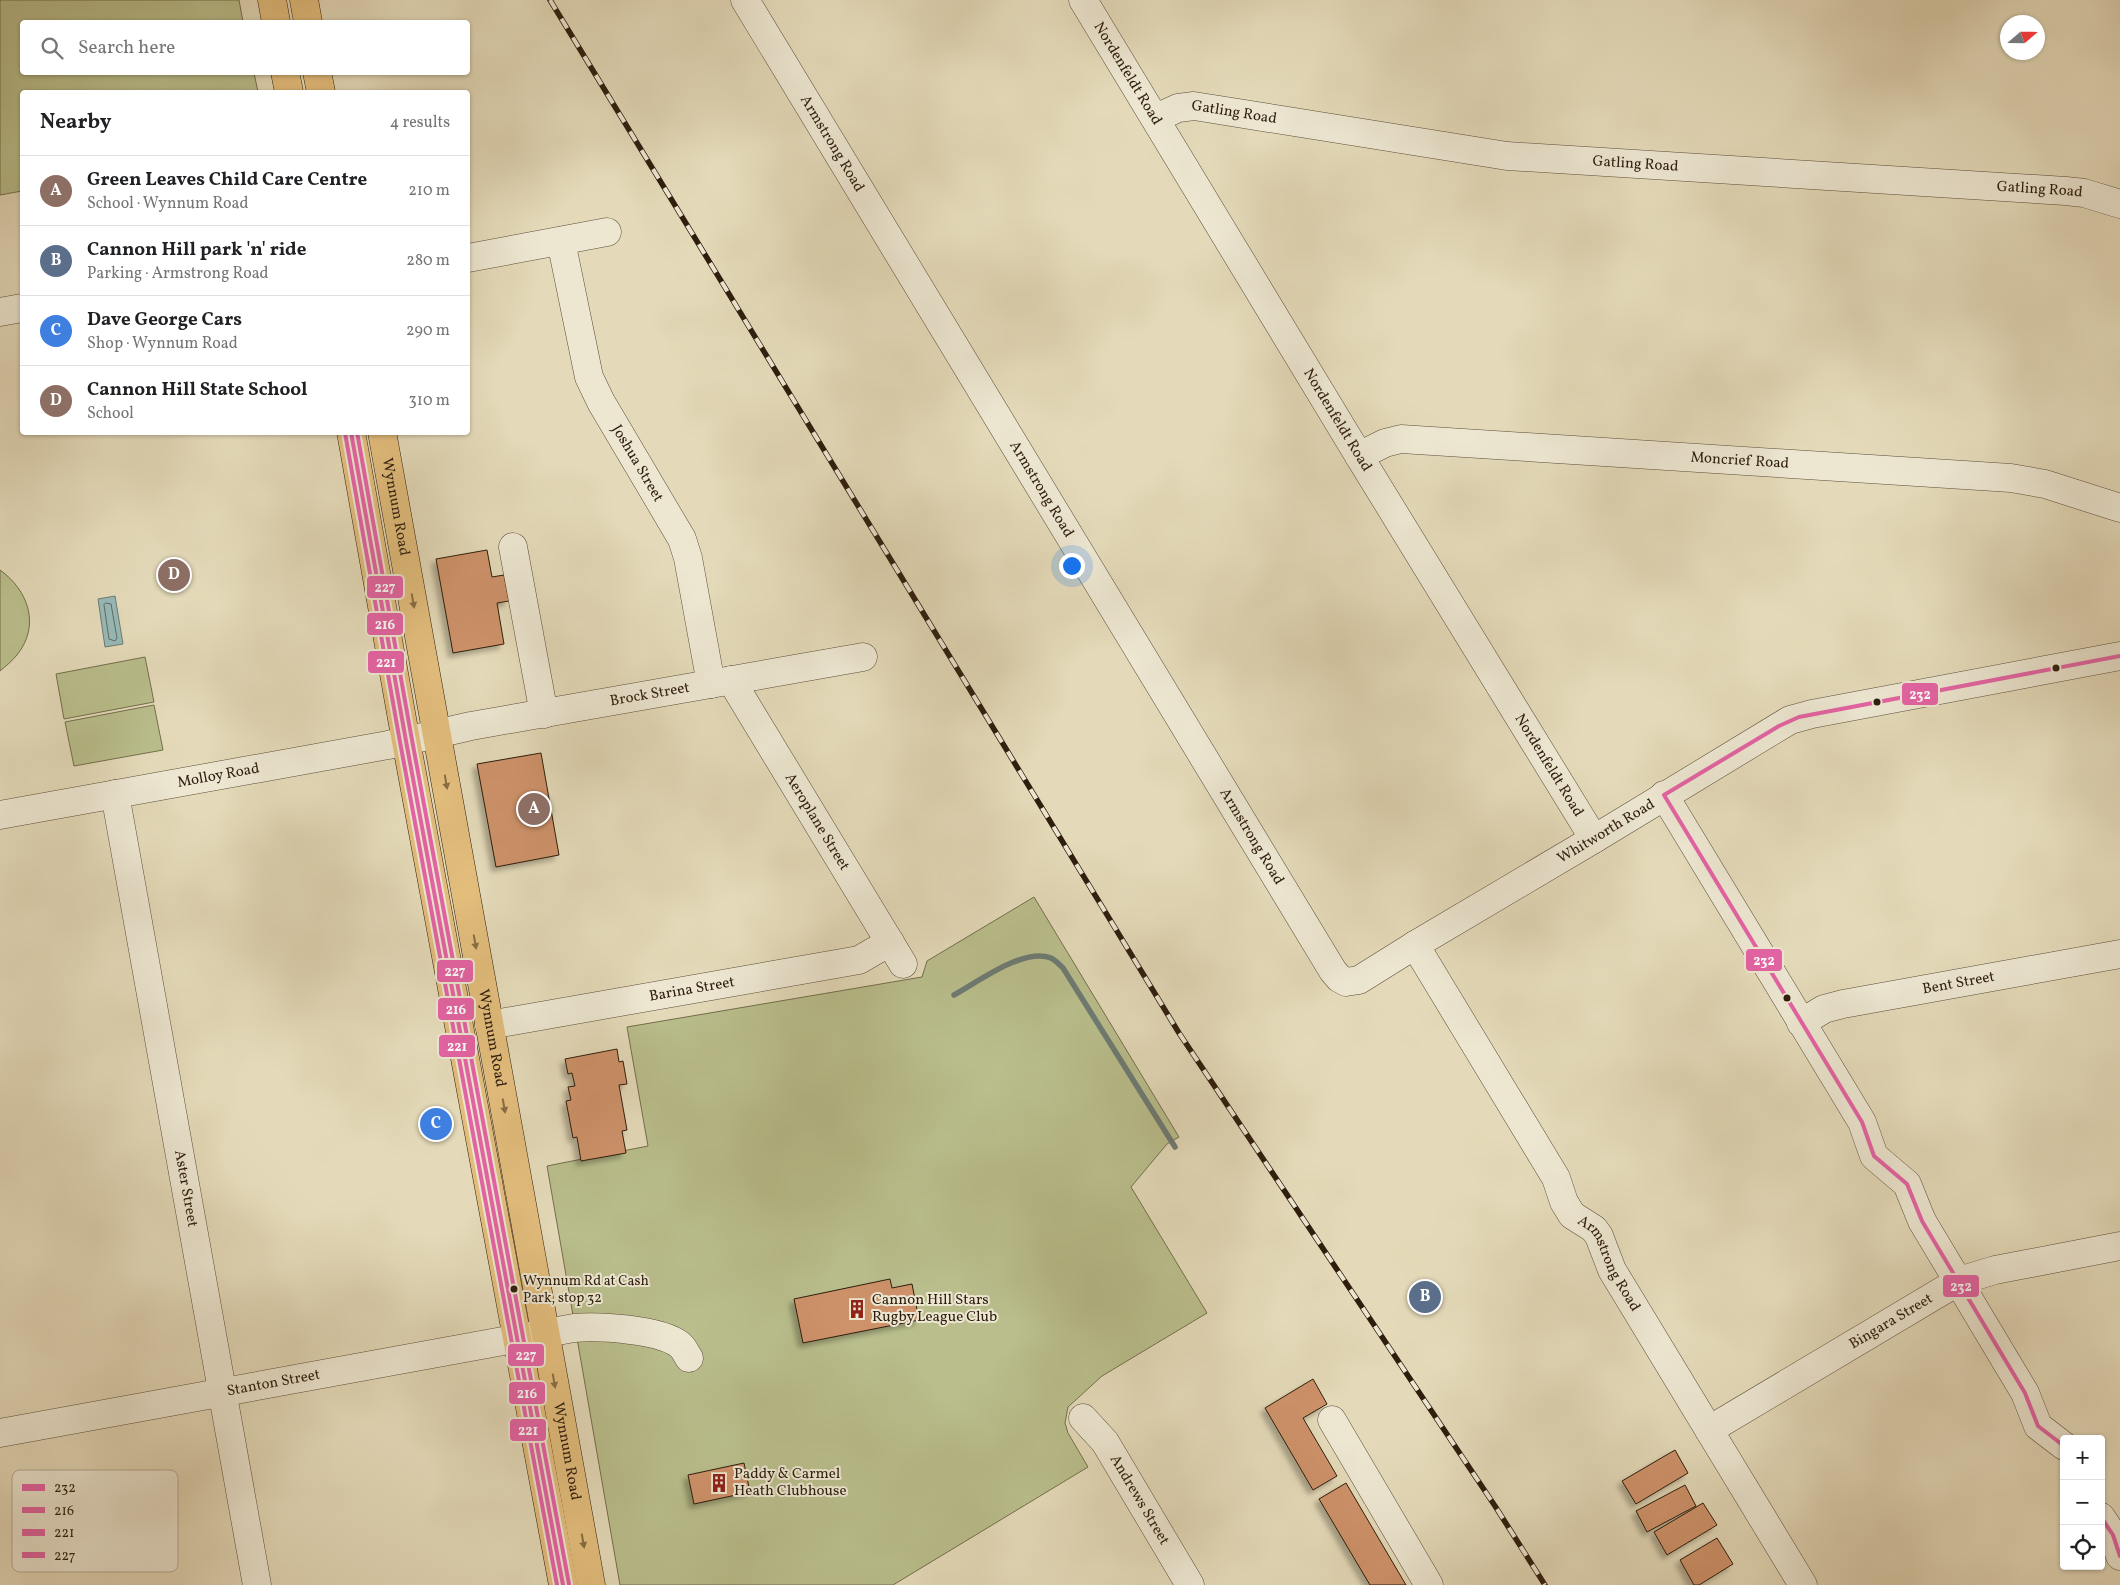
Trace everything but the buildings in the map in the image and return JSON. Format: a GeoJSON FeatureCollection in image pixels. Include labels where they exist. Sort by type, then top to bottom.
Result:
{"type":"FeatureCollection","features":[{"type":"Feature","properties":{"kind":"main road"},"geometry":{"type":"LineString","coordinates":[[272,0],[276,20]]}},
{"type":"Feature","properties":{"kind":"main road"},"geometry":{"type":"LineString","coordinates":[[304,0],[308,20]]}},
{"type":"Feature","properties":{"kind":"main road"},"geometry":{"type":"LineString","coordinates":[[286,75],[289,90]]}},
{"type":"Feature","properties":{"kind":"main road"},"geometry":{"type":"LineString","coordinates":[[318,75],[321,90]]}},
{"type":"Feature","properties":{"kind":"main road","name":"Wynnum Road"},"geometry":{"type":"LineString","coordinates":[[351,435],[516,1339],[563,1585]]}},
{"type":"Feature","properties":{"kind":"main road","name":"Wynnum Road"},"geometry":{"type":"LineString","coordinates":[[383,435],[591,1585]]}},
{"type":"Feature","properties":{"kind":"street","name":"Armstrong Road"},"geometry":{"type":"LineString","coordinates":[[745,0],[1339,978]]}},
{"type":"Feature","properties":{"kind":"street","name":"Nordenfeldt Road"},"geometry":{"type":"LineString","coordinates":[[1083,0],[1594,839]]}},
{"type":"Feature","properties":{"kind":"street","name":"Gatling Road"},"geometry":{"type":"LineString","coordinates":[[1156,118],[1178,108],[1194,106],[1507,156],[2066,191],[2084,193],[2120,204]]}},
{"type":"Feature","properties":{"kind":"street"},"geometry":{"type":"LineString","coordinates":[[470,258],[607,232]]}},
{"type":"Feature","properties":{"kind":"street","name":"Joshua Street"},"geometry":{"type":"LineString","coordinates":[[561,241],[589,377],[601,402],[682,539],[721,682]]}},
{"type":"Feature","properties":{"kind":"street"},"geometry":{"type":"LineString","coordinates":[[0,312],[20,308]]}},
{"type":"Feature","properties":{"kind":"street","name":"Moncrief Road"},"geometry":{"type":"LineString","coordinates":[[1359,456],[1385,443],[1401,439],[2011,478],[2045,484],[2120,508]]}},
{"type":"Feature","properties":{"kind":"street"},"geometry":{"type":"LineString","coordinates":[[513,547],[544,714]]}},
{"type":"Feature","properties":{"kind":"street","name":"Whitworth Road"},"geometry":{"type":"LineString","coordinates":[[1339,978],[1348,982],[1359,980],[1415,944],[1594,839],[1779,726],[1799,717],[2120,656]]}},
{"type":"Feature","properties":{"kind":"street","name":"Brock Street"},"geometry":{"type":"LineString","coordinates":[[437,734],[863,657]]}},
{"type":"Feature","properties":{"kind":"street","name":"Aeroplane Street"},"geometry":{"type":"LineString","coordinates":[[721,682],[896,953]]}},
{"type":"Feature","properties":{"kind":"street","name":"Molloy Road"},"geometry":{"type":"LineString","coordinates":[[0,815],[437,734]]}},
{"type":"Feature","properties":{"kind":"street","name":"Aster Street"},"geometry":{"type":"LineString","coordinates":[[115,794],[257,1585]]}},
{"type":"Feature","properties":{"kind":"street"},"geometry":{"type":"LineString","coordinates":[[1664,796],[1862,1122],[1874,1156],[1907,1184],[1922,1221],[2026,1393],[2038,1426],[2060,1443]]}},
{"type":"Feature","properties":{"kind":"street","name":"Armstrong Road"},"geometry":{"type":"LineString","coordinates":[[1415,944],[1556,1178],[1568,1209],[1572,1215],[1594,1229],[1599,1236],[1612,1270],[1803,1585]]}},
{"type":"Feature","properties":{"kind":"street","name":"Barina Street"},"geometry":{"type":"LineString","coordinates":[[489,1025],[896,953]]}},
{"type":"Feature","properties":{"kind":"street","name":"Bent Street"},"geometry":{"type":"LineString","coordinates":[[1801,1023],[1824,1009],[1843,1004],[2120,954]]}},
{"type":"Feature","properties":{"kind":"street","name":"Bingara Street"},"geometry":{"type":"LineString","coordinates":[[1709,1430],[1959,1281],[1995,1270],[2120,1246]]}},
{"type":"Feature","properties":{"kind":"street","name":"Stanton Street"},"geometry":{"type":"LineString","coordinates":[[0,1433],[574,1328],[596,1326],[664,1337],[681,1345],[689,1358]]}},
{"type":"Feature","properties":{"kind":"street","name":"Andrews Street"},"geometry":{"type":"LineString","coordinates":[[1083,1418],[1105,1442],[1190,1585]]}},
{"type":"Feature","properties":{"kind":"street"},"geometry":{"type":"LineString","coordinates":[[1332,1420],[1429,1585]]}},
{"type":"Feature","properties":{"kind":"street"},"geometry":{"type":"LineString","coordinates":[[2105,1523],[2113,1535],[2120,1556]]}},
{"type":"Feature","properties":{"kind":"green space"},"geometry":{"type":"Polygon","coordinates":[[[0,0],[239,0],[243,20],[20,20],[20,75],[254,75],[258,90],[20,90],[20,191],[0,195],[0,0]]]}},
{"type":"Feature","properties":{"kind":"green space"},"geometry":{"type":"Polygon","coordinates":[[[0,570],[10,578],[24,598],[30,620],[24,644],[15,657],[0,671],[0,570]]]}},
{"type":"Feature","properties":{"kind":"green space"},"geometry":{"type":"Polygon","coordinates":[[[145,657],[154,702],[64,719],[56,674],[145,657]]]}},
{"type":"Feature","properties":{"kind":"green space"},"geometry":{"type":"Polygon","coordinates":[[[154,705],[163,750],[74,766],[65,722],[154,705]]]}},
{"type":"Feature","properties":{"kind":"green space"},"geometry":{"type":"Polygon","coordinates":[[[1034,897],[1179,1137],[1167,1144],[1131,1187],[1207,1313],[1102,1376],[1068,1407],[1065,1423],[1068,1433],[1088,1467],[893,1585],[620,1585],[547,1166],[648,1146],[627,1027],[922,977],[927,961],[1034,897]]]}},
{"type":"Feature","properties":{"kind":"water"},"geometry":{"type":"Polygon","coordinates":[[[115,596],[123,644],[105,647],[98,599],[115,596]]]}},
{"type":"Feature","properties":{"kind":"waterway"},"geometry":{"type":"LineString","coordinates":[[954,995],[1015,961],[1040,956],[1053,959],[1063,968],[1175,1147]]}},
{"type":"Feature","properties":{"kind":"railway"},"geometry":{"type":"LineString","coordinates":[[550,0],[1179,1033],[1495,1506],[1545,1585]]}},
{"type":"Feature","properties":{"kind":"transit line","name":"221"},"geometry":{"type":"LineString","coordinates":[[345,435],[400,742],[557,1585]]}},
{"type":"Feature","properties":{"kind":"transit line","name":"216"},"geometry":{"type":"LineString","coordinates":[[352,435],[406,741],[563,1585]]}},
{"type":"Feature","properties":{"kind":"transit line","name":"227"},"geometry":{"type":"LineString","coordinates":[[358,435],[412,740],[569,1584]]}},
{"type":"Feature","properties":{"kind":"transit line","name":"232"},"geometry":{"type":"LineString","coordinates":[[1664,795],[1779,726],[1799,717],[2120,656]]}},
{"type":"Feature","properties":{"kind":"transit line","name":"232"},"geometry":{"type":"LineString","coordinates":[[1664,795],[1862,1122],[1874,1156],[1907,1184],[1922,1221],[2025,1393],[2038,1426],[2060,1443]]}},
{"type":"Feature","properties":{"kind":"transit line","name":"232"},"geometry":{"type":"LineString","coordinates":[[2105,1523],[2113,1535],[2120,1556]]}},
{"type":"Feature","properties":{"kind":"place","name":"Cannon Hill State School"},"geometry":{"type":"Point","coordinates":[174,575]}},
{"type":"Feature","properties":{"kind":"place","name":"Green Leaves Child Care Centre"},"geometry":{"type":"Point","coordinates":[534,809]}},
{"type":"Feature","properties":{"kind":"place","name":"Dave George Cars"},"geometry":{"type":"Point","coordinates":[436,1124]}},
{"type":"Feature","properties":{"kind":"place","name":"Wynnum Rd at Cash Park, stop 32"},"geometry":{"type":"Point","coordinates":[514,1289]}},
{"type":"Feature","properties":{"kind":"place","name":"Cannon Hill park 'n' ride"},"geometry":{"type":"Point","coordinates":[1425,1297]}},
{"type":"Feature","properties":{"kind":"place","name":"Cannon Hill Stars Rugby League Club"},"geometry":{"type":"Point","coordinates":[857,1309]}},
{"type":"Feature","properties":{"kind":"place","name":"Paddy & Carmel Heath Clubhouse"},"geometry":{"type":"Point","coordinates":[719,1483]}}]}
